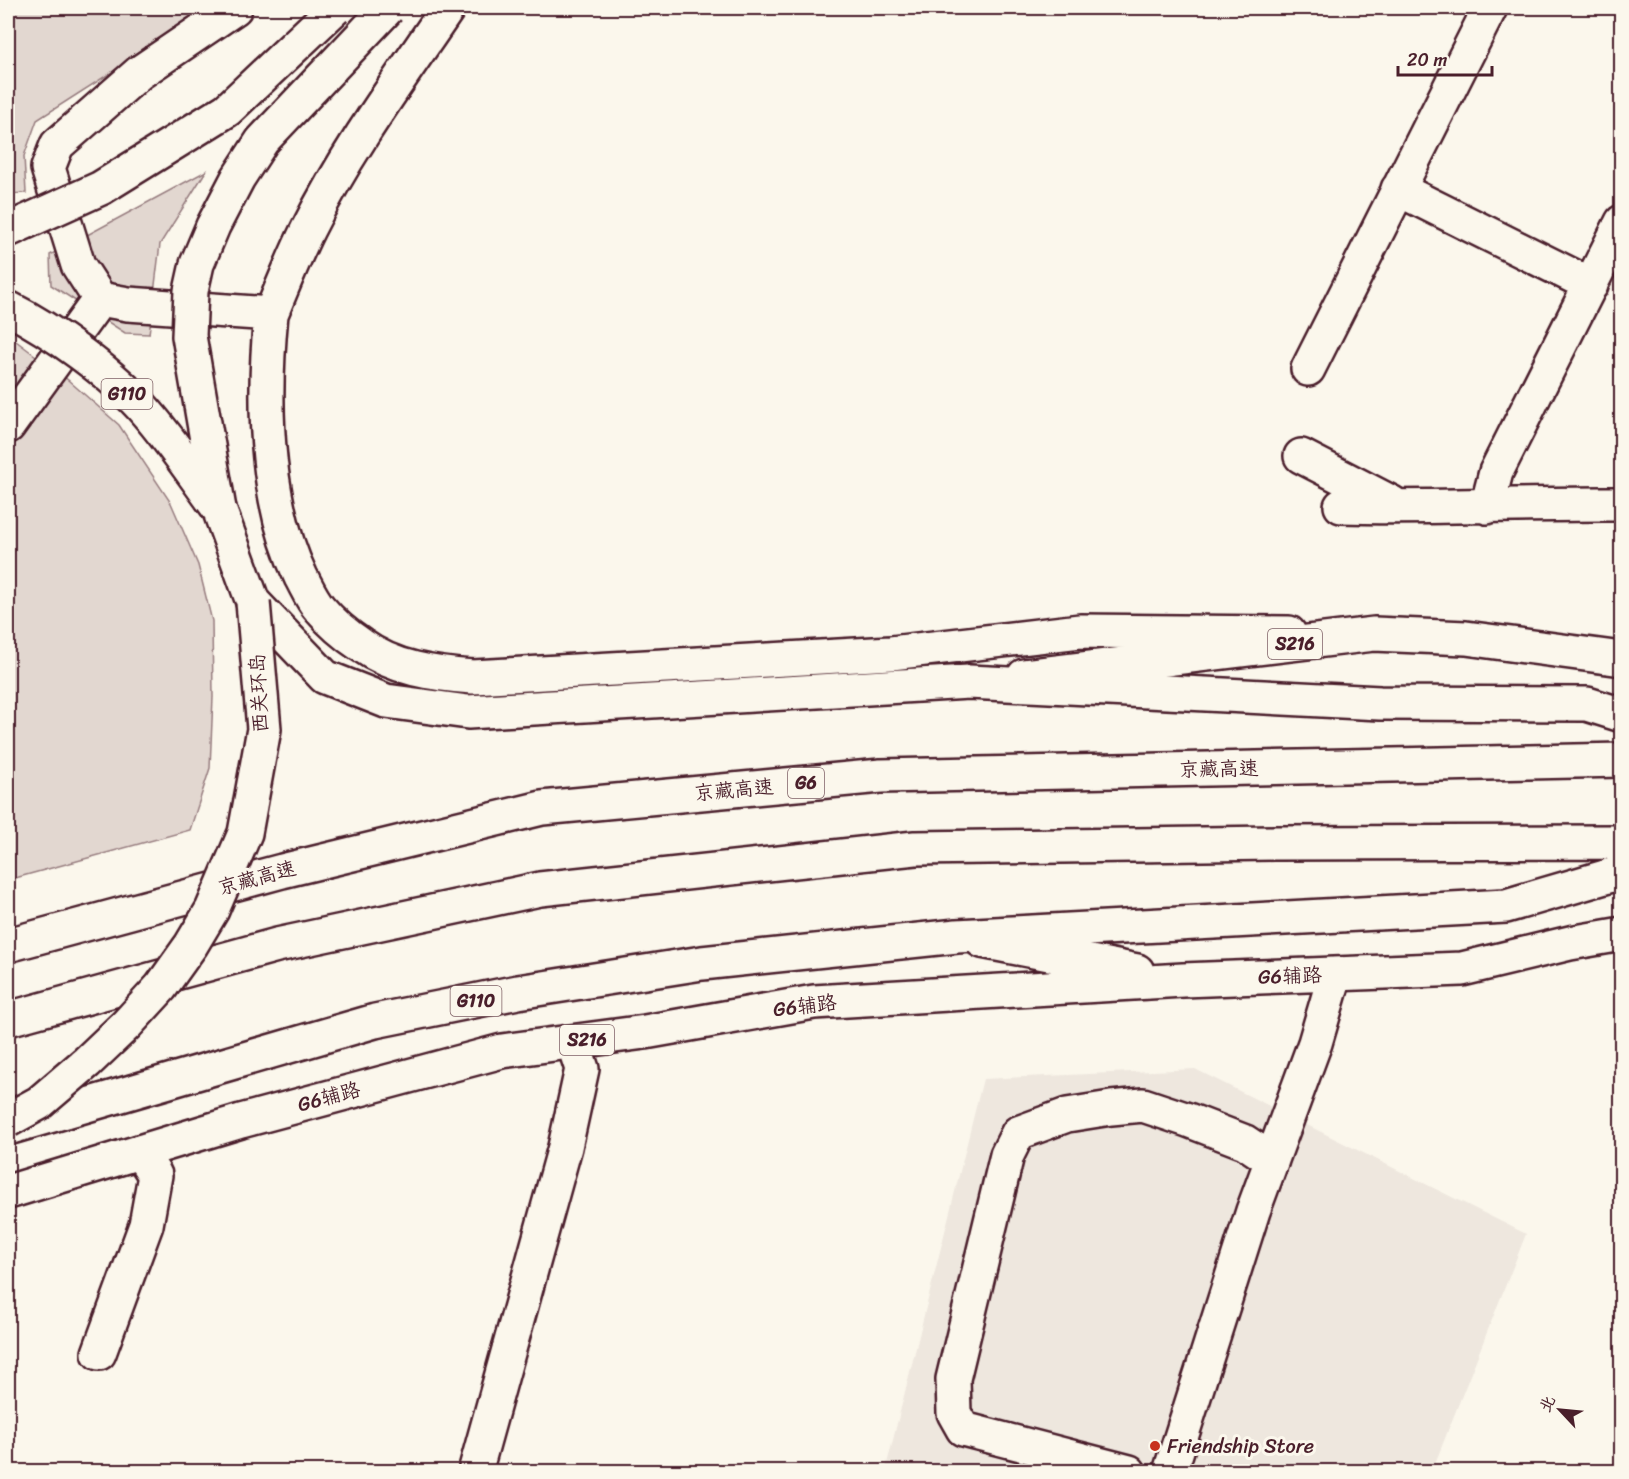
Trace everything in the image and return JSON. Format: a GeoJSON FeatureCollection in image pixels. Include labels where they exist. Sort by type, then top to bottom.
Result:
{"type":"FeatureCollection","features":[{"type":"Feature","properties":{"kind":"main road"},"geometry":{"type":"LineString","coordinates":[[235,8],[140,73],[57,145],[48,168],[78,265],[100,299],[128,304],[271,314]]}},
{"type":"Feature","properties":{"kind":"main road"},"geometry":{"type":"LineString","coordinates":[[8,230],[101,188],[227,110],[334,8]]}},
{"type":"Feature","properties":{"kind":"main road"},"geometry":{"type":"LineString","coordinates":[[219,509],[189,336],[191,291],[198,264],[213,226],[238,178],[262,141],[388,8]]}},
{"type":"Feature","properties":{"kind":"main road"},"geometry":{"type":"LineString","coordinates":[[448,8],[370,123],[339,174],[309,228],[271,314],[266,377],[275,495],[282,526],[293,561],[319,608],[361,646],[392,662],[417,670],[473,677],[867,654],[1080,631],[1374,634]]}},
{"type":"Feature","properties":{"kind":"main road"},"geometry":{"type":"LineString","coordinates":[[1308,369],[1490,8]]}},
{"type":"Feature","properties":{"kind":"main road"},"geometry":{"type":"LineString","coordinates":[[1398,189],[1590,285]]}},
{"type":"Feature","properties":{"kind":"main road"},"geometry":{"type":"LineString","coordinates":[[1487,507],[1496,472],[1622,222]]}},
{"type":"Feature","properties":{"kind":"main road"},"geometry":{"type":"LineString","coordinates":[[8,426],[100,299]]}},
{"type":"Feature","properties":{"kind":"main road","name":"西关环岛"},"geometry":{"type":"LineString","coordinates":[[8,308],[31,320],[107,374],[147,412],[219,509],[253,602],[264,729],[245,833],[212,910],[191,945],[161,987],[127,1024],[39,1103],[8,1120]]}},
{"type":"Feature","properties":{"kind":"main road"},"geometry":{"type":"LineString","coordinates":[[1300,456],[1402,508]]}},
{"type":"Feature","properties":{"kind":"main road"},"geometry":{"type":"LineString","coordinates":[[1341,506],[1402,508],[1487,507],[1552,503],[1622,504]]}},
{"type":"Feature","properties":{"kind":"main road","name":"G110"},"geometry":{"type":"LineString","coordinates":[[253,602],[325,677],[386,701],[468,712],[969,682]]}},
{"type":"Feature","properties":{"kind":"main road","name":"S216"},"geometry":{"type":"LineString","coordinates":[[969,682],[1374,634],[1466,638],[1622,660]]}},
{"type":"Feature","properties":{"kind":"main road"},"geometry":{"type":"LineString","coordinates":[[969,682],[1380,703],[1587,704],[1622,715]]}},
{"type":"Feature","properties":{"kind":"main road","name":"京藏高速"},"geometry":{"type":"LineString","coordinates":[[8,945],[282,871],[542,808],[881,776],[1622,760]]}},
{"type":"Feature","properties":{"kind":"main road"},"geometry":{"type":"LineString","coordinates":[[8,1019],[277,945],[540,889],[903,849],[1274,843],[1622,842]]}},
{"type":"Feature","properties":{"kind":"main road"},"geometry":{"type":"LineString","coordinates":[[957,936],[1506,906],[1622,872]]}},
{"type":"Feature","properties":{"kind":"main road","name":"G6辅路"},"geometry":{"type":"LineString","coordinates":[[8,1192],[241,1121],[502,1051],[645,1032],[814,1002],[1183,980],[1462,969],[1570,943],[1622,934]]}},
{"type":"Feature","properties":{"kind":"main road"},"geometry":{"type":"LineString","coordinates":[[957,936],[1183,980]]}},
{"type":"Feature","properties":{"kind":"main road","name":"G110"},"geometry":{"type":"LineString","coordinates":[[8,1128],[375,1021],[518,992],[702,963],[957,936]]}},
{"type":"Feature","properties":{"kind":"main road"},"geometry":{"type":"LineString","coordinates":[[1170,1472],[1253,1211],[1315,1043],[1335,975]]}},
{"type":"Feature","properties":{"kind":"main road"},"geometry":{"type":"LineString","coordinates":[[475,1472],[572,1114],[582,1069],[573,1042]]}},
{"type":"Feature","properties":{"kind":"main road"},"geometry":{"type":"LineString","coordinates":[[1129,1472],[963,1429],[954,1413],[952,1379],[1011,1148],[1018,1133],[1067,1115],[1143,1105],[1245,1142],[1272,1160]]}},
{"type":"Feature","properties":{"kind":"main road"},"geometry":{"type":"LineString","coordinates":[[99,1353],[146,1226],[155,1175],[140,1152]]}},
{"type":"Feature","properties":{"kind":"shaded area"},"geometry":{"type":"Polygon","coordinates":[[[8,8],[212,8],[37,120],[24,156],[26,193],[8,194],[8,8]]]}},
{"type":"Feature","properties":{"kind":"shaded area"},"geometry":{"type":"Polygon","coordinates":[[[206,171],[160,244],[149,334],[125,333],[51,285],[50,255],[206,171]]]}},
{"type":"Feature","properties":{"kind":"shaded area"},"geometry":{"type":"Polygon","coordinates":[[[8,335],[68,380],[119,425],[171,503],[198,565],[212,621],[213,697],[210,768],[190,830],[8,880],[8,335]]]}},
{"type":"Feature","properties":{"kind":"shaded area"},"geometry":{"type":"Polygon","coordinates":[[[1195,1069],[1526,1234],[1432,1471],[885,1472],[983,1079],[1195,1069]]]}},
{"type":"Feature","properties":{"kind":"place","name":"Friendship Store"},"geometry":{"type":"Point","coordinates":[1155,1446]}}]}
